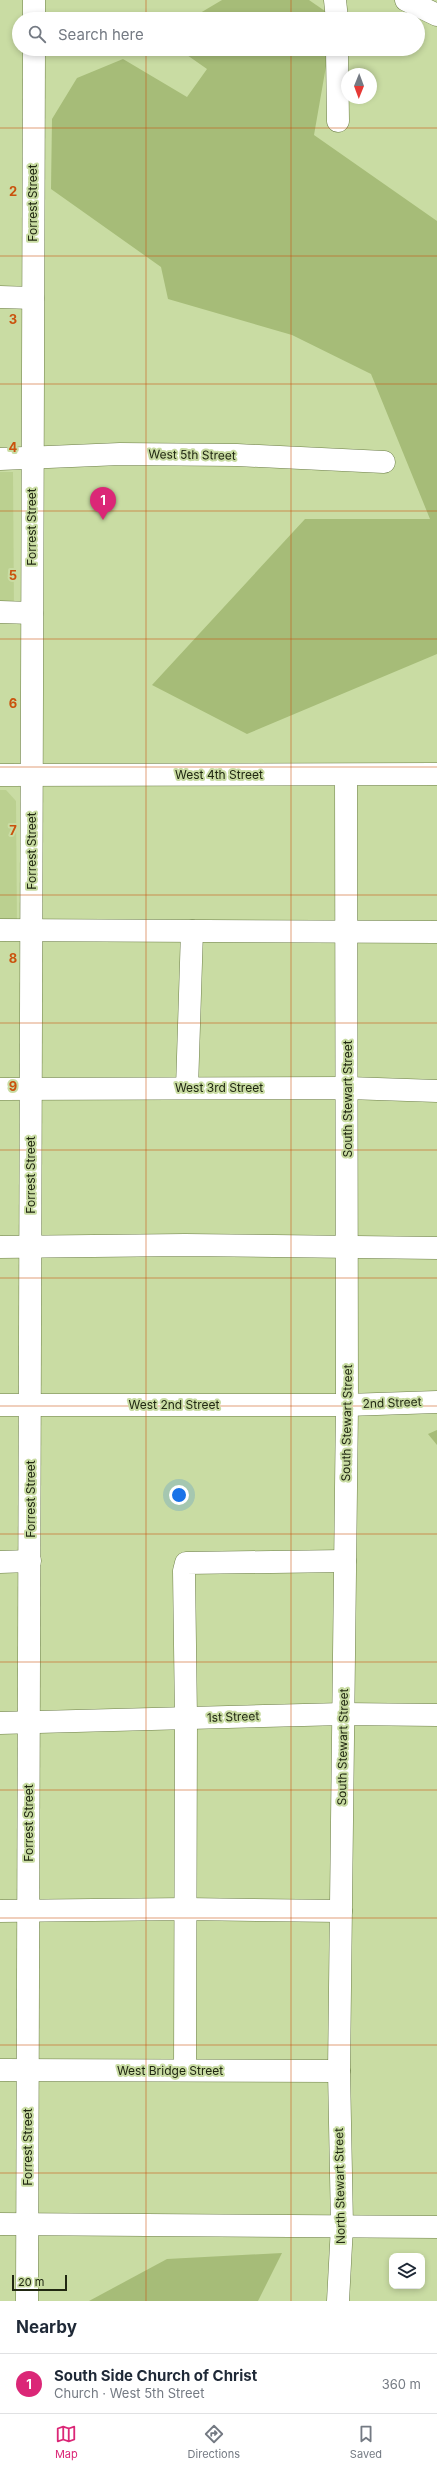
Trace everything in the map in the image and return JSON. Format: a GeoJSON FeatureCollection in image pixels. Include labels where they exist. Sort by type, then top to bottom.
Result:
{"type":"FeatureCollection","features":[{"type":"Feature","properties":{"kind":"street"},"geometry":{"type":"LineString","coordinates":[[34,0],[34,12]]}},
{"type":"Feature","properties":{"kind":"street"},"geometry":{"type":"LineString","coordinates":[[335,0],[336,12]]}},
{"type":"Feature","properties":{"kind":"street"},"geometry":{"type":"LineString","coordinates":[[406,0],[437,15]]}},
{"type":"Feature","properties":{"kind":"street","name":"Forrest Street"},"geometry":{"type":"LineString","coordinates":[[27,2301],[33,776],[32,460],[34,56]]}},
{"type":"Feature","properties":{"kind":"street"},"geometry":{"type":"LineString","coordinates":[[337,56],[338,121]]}},
{"type":"Feature","properties":{"kind":"street"},"geometry":{"type":"LineString","coordinates":[[0,297],[33,298]]}},
{"type":"Feature","properties":{"kind":"street","name":"West 5th Street"},"geometry":{"type":"LineString","coordinates":[[0,459],[32,460],[120,454],[237,455],[384,462]]}},
{"type":"Feature","properties":{"kind":"street"},"geometry":{"type":"LineString","coordinates":[[0,612],[32,613]]}},
{"type":"Feature","properties":{"kind":"street","name":"West 4th Street"},"geometry":{"type":"LineString","coordinates":[[0,775],[437,774]]}},
{"type":"Feature","properties":{"kind":"street","name":"South Stewart Street"},"geometry":{"type":"LineString","coordinates":[[339,2071],[348,1247],[346,775]]}},
{"type":"Feature","properties":{"kind":"street"},"geometry":{"type":"LineString","coordinates":[[0,930],[437,932]]}},
{"type":"Feature","properties":{"kind":"street"},"geometry":{"type":"LineString","coordinates":[[187,1088],[192,930]]}},
{"type":"Feature","properties":{"kind":"street","name":"West 3rd Street"},"geometry":{"type":"LineString","coordinates":[[0,1090],[348,1088],[437,1091]]}},
{"type":"Feature","properties":{"kind":"street"},"geometry":{"type":"LineString","coordinates":[[0,1248],[185,1246],[437,1248]]}},
{"type":"Feature","properties":{"kind":"street","name":"2nd Street"},"geometry":{"type":"LineString","coordinates":[[347,1405],[437,1402]]}},
{"type":"Feature","properties":{"kind":"street","name":"West 2nd Street"},"geometry":{"type":"LineString","coordinates":[[0,1405],[347,1405]]}},
{"type":"Feature","properties":{"kind":"street"},"geometry":{"type":"LineString","coordinates":[[185,2070],[186,1719],[184,1571],[186,1563],[345,1561]]}},
{"type":"Feature","properties":{"kind":"street"},"geometry":{"type":"LineString","coordinates":[[0,1562],[30,1562]]}},
{"type":"Feature","properties":{"kind":"street","name":"1st Street"},"geometry":{"type":"LineString","coordinates":[[0,1723],[343,1714],[437,1715]]}},
{"type":"Feature","properties":{"kind":"street"},"geometry":{"type":"LineString","coordinates":[[0,1911],[186,1909],[341,1911]]}},
{"type":"Feature","properties":{"kind":"street","name":"West Bridge Street"},"geometry":{"type":"LineString","coordinates":[[0,2070],[339,2071]]}},
{"type":"Feature","properties":{"kind":"street","name":"North Stewart Street"},"geometry":{"type":"LineString","coordinates":[[338,2301],[342,2226],[339,2071]]}},
{"type":"Feature","properties":{"kind":"street"},"geometry":{"type":"LineString","coordinates":[[0,2224],[28,2225],[78,2223],[437,2227]]}},
{"type":"Feature","properties":{"kind":"shaded area"},"geometry":{"type":"Polygon","coordinates":[[[222,0],[309,0],[326,12],[202,12],[222,0]]]}},
{"type":"Feature","properties":{"kind":"shaded area"},"geometry":{"type":"Polygon","coordinates":[[[188,56],[328,56],[314,135],[437,221],[437,654],[247,734],[152,685],[305,519],[430,519],[371,374],[292,335],[168,299],[161,267],[51,189],[52,119],[77,78],[123,59],[187,97],[207,69],[188,56]]]}},
{"type":"Feature","properties":{"kind":"shaded area"},"geometry":{"type":"Polygon","coordinates":[[[0,472],[13,472],[14,613],[0,612],[0,472]]]}},
{"type":"Feature","properties":{"kind":"shaded area"},"geometry":{"type":"Polygon","coordinates":[[[0,790],[6,790],[16,801],[17,930],[0,930],[0,790]]]}},
{"type":"Feature","properties":{"kind":"shaded area"},"geometry":{"type":"Polygon","coordinates":[[[437,1430],[437,1445],[428,1434],[437,1430]]]}},
{"type":"Feature","properties":{"kind":"shaded area"},"geometry":{"type":"Polygon","coordinates":[[[282,2253],[258,2301],[89,2301],[167,2259],[282,2253]]]}},
{"type":"Feature","properties":{"kind":"place","name":"South Side Church of Christ"},"geometry":{"type":"Point","coordinates":[103,520]}}]}
